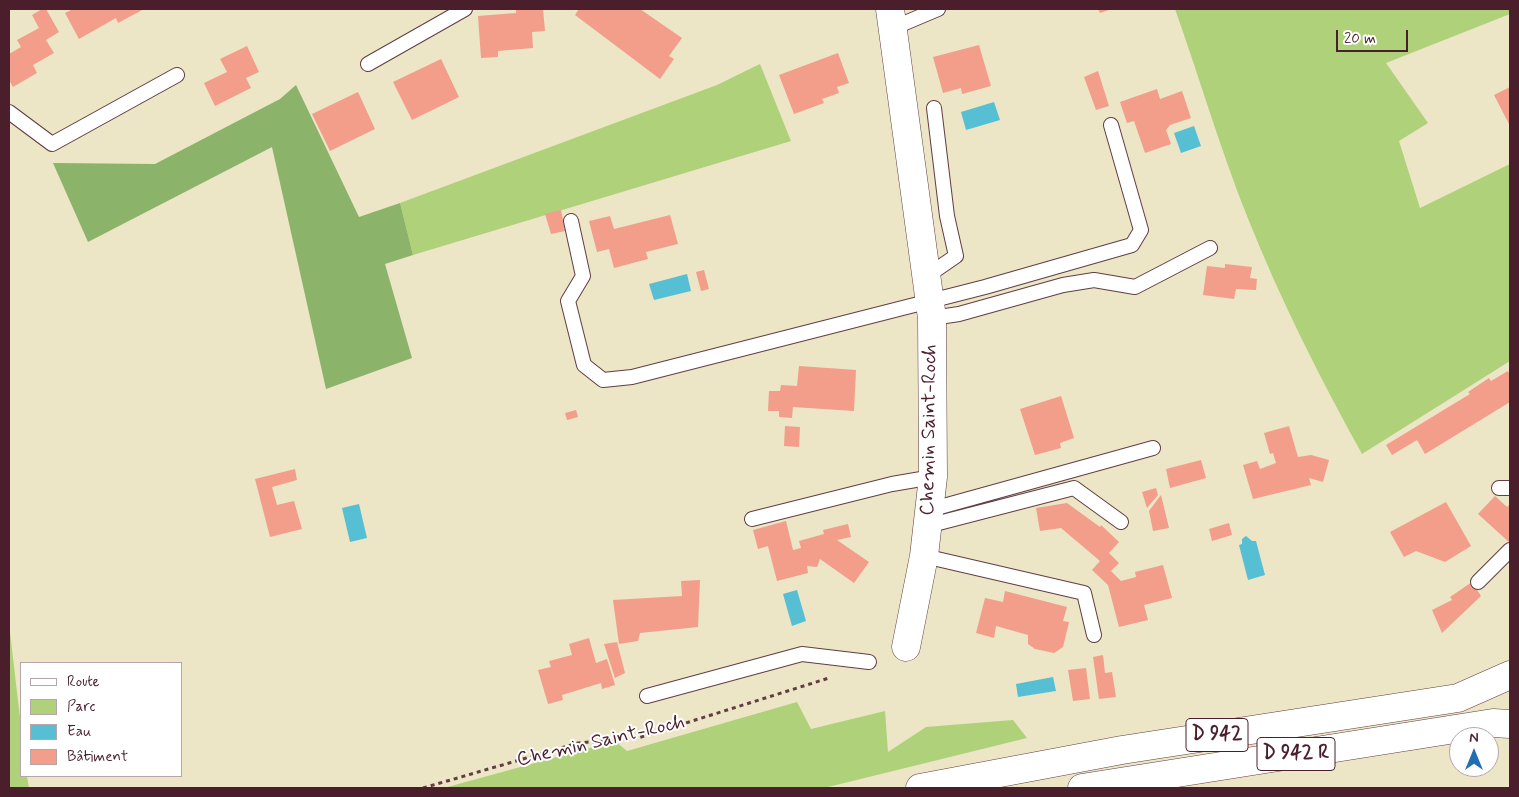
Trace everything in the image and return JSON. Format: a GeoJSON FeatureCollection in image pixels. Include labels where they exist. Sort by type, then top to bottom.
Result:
{"type":"FeatureCollection","features":[{"type":"Feature","properties":{"kind":"main road","name":"Chemin Saint-Roch"},"geometry":{"type":"LineString","coordinates":[[892,19],[930,298],[933,477],[924,556],[906,647]]}},
{"type":"Feature","properties":{"kind":"main road","name":"D 942"},"geometry":{"type":"LineString","coordinates":[[920,788],[1112,752],[1458,698],[1510,675]]}},
{"type":"Feature","properties":{"kind":"main road","name":"D 942 R"},"geometry":{"type":"LineString","coordinates":[[1082,788],[1492,723],[1510,724]]}},
{"type":"Feature","properties":{"kind":"lane"},"geometry":{"type":"LineString","coordinates":[[368,64],[465,9]]}},
{"type":"Feature","properties":{"kind":"lane"},"geometry":{"type":"LineString","coordinates":[[892,19],[938,9]]}},
{"type":"Feature","properties":{"kind":"lane"},"geometry":{"type":"LineString","coordinates":[[9,112],[52,144],[177,75]]}},
{"type":"Feature","properties":{"kind":"lane"},"geometry":{"type":"LineString","coordinates":[[930,298],[956,256],[947,216],[934,108]]}},
{"type":"Feature","properties":{"kind":"lane"},"geometry":{"type":"LineString","coordinates":[[571,221],[583,276],[568,302],[584,365],[604,380],[632,378],[1132,245],[1141,230],[1111,124]]}},
{"type":"Feature","properties":{"kind":"lane"},"geometry":{"type":"LineString","coordinates":[[930,298],[959,314],[1063,285],[1094,280],[1134,287],[1210,248]]}},
{"type":"Feature","properties":{"kind":"lane"},"geometry":{"type":"LineString","coordinates":[[928,518],[1153,448]]}},
{"type":"Feature","properties":{"kind":"lane"},"geometry":{"type":"LineString","coordinates":[[752,519],[892,484],[933,477]]}},
{"type":"Feature","properties":{"kind":"lane"},"geometry":{"type":"LineString","coordinates":[[928,518],[1074,488],[1121,522]]}},
{"type":"Feature","properties":{"kind":"lane"},"geometry":{"type":"LineString","coordinates":[[1478,582],[1510,550]]}},
{"type":"Feature","properties":{"kind":"lane"},"geometry":{"type":"LineString","coordinates":[[924,556],[1084,593],[1094,635]]}},
{"type":"Feature","properties":{"kind":"lane"},"geometry":{"type":"LineString","coordinates":[[647,696],[802,654],[869,662]]}},
{"type":"Feature","properties":{"kind":"path","name":"Chemin Saint-Roch"},"geometry":{"type":"LineString","coordinates":[[423,788],[578,744],[638,738],[819,682],[869,662]]}},
{"type":"Feature","properties":{"kind":"green space"},"geometry":{"type":"Polygon","coordinates":[[[1175,9],[1510,9],[1510,14],[1386,63],[1428,123],[1399,141],[1420,208],[1510,164],[1510,361],[1362,454],[1302,339],[1261,251],[1229,169],[1175,9]]]}},
{"type":"Feature","properties":{"kind":"green space"},"geometry":{"type":"Polygon","coordinates":[[[760,64],[791,141],[413,255],[400,203],[717,85],[760,64]]]}},
{"type":"Feature","properties":{"kind":"green space"},"geometry":{"type":"Polygon","coordinates":[[[296,85],[359,217],[400,203],[413,255],[385,264],[412,358],[326,389],[272,147],[88,242],[53,163],[155,164],[280,99],[296,85]]]}},
{"type":"Feature","properties":{"kind":"green space"},"geometry":{"type":"Polygon","coordinates":[[[9,624],[20,718],[20,777],[27,777],[29,788],[9,788],[9,624]]]}},
{"type":"Feature","properties":{"kind":"green space"},"geometry":{"type":"Polygon","coordinates":[[[797,702],[811,729],[885,711],[888,752],[926,727],[1013,720],[1027,738],[824,788],[444,788],[615,741],[627,751],[797,702]]]}},
{"type":"Feature","properties":{"kind":"water"},"geometry":{"type":"Polygon","coordinates":[[[994,102],[1000,120],[966,130],[961,112],[994,102]]]}},
{"type":"Feature","properties":{"kind":"water"},"geometry":{"type":"Polygon","coordinates":[[[1194,126],[1201,146],[1181,153],[1174,133],[1194,126]]]}},
{"type":"Feature","properties":{"kind":"water"},"geometry":{"type":"Polygon","coordinates":[[[687,274],[691,291],[654,300],[649,284],[687,274]]]}},
{"type":"Feature","properties":{"kind":"water"},"geometry":{"type":"Polygon","coordinates":[[[359,504],[367,538],[350,542],[342,508],[359,504]]]}},
{"type":"Feature","properties":{"kind":"water"},"geometry":{"type":"Polygon","coordinates":[[[1246,536],[1252,541],[1256,541],[1265,575],[1248,580],[1239,545],[1242,544],[1242,539],[1246,536]]]}},
{"type":"Feature","properties":{"kind":"water"},"geometry":{"type":"Polygon","coordinates":[[[797,590],[806,621],[792,626],[783,594],[797,590]]]}},
{"type":"Feature","properties":{"kind":"water"},"geometry":{"type":"Polygon","coordinates":[[[1053,677],[1056,691],[1018,697],[1016,684],[1053,677]]]}},
{"type":"Feature","properties":{"kind":"building"},"geometry":{"type":"Polygon","coordinates":[[[42,9],[46,9],[59,32],[46,40],[54,53],[33,65],[37,73],[13,87],[9,80],[9,54],[21,47],[17,40],[39,28],[32,15],[42,9]]]}},
{"type":"Feature","properties":{"kind":"building"},"geometry":{"type":"Polygon","coordinates":[[[73,9],[144,9],[118,23],[116,18],[79,39],[65,13],[73,9]]]}},
{"type":"Feature","properties":{"kind":"building"},"geometry":{"type":"Polygon","coordinates":[[[516,9],[543,9],[545,31],[532,32],[533,48],[498,51],[498,57],[481,58],[478,16],[516,13],[516,9]]]}},
{"type":"Feature","properties":{"kind":"building"},"geometry":{"type":"Polygon","coordinates":[[[579,9],[640,9],[682,38],[669,56],[674,59],[660,79],[575,15],[579,9]]]}},
{"type":"Feature","properties":{"kind":"building"},"geometry":{"type":"Polygon","coordinates":[[[1098,9],[1112,9],[1100,13],[1098,9]]]}},
{"type":"Feature","properties":{"kind":"building"},"geometry":{"type":"Polygon","coordinates":[[[979,45],[991,86],[962,94],[961,88],[943,93],[933,57],[979,45]]]}},
{"type":"Feature","properties":{"kind":"building"},"geometry":{"type":"Polygon","coordinates":[[[247,46],[259,72],[246,78],[251,88],[215,106],[204,83],[227,72],[220,59],[247,46]]]}},
{"type":"Feature","properties":{"kind":"building"},"geometry":{"type":"Polygon","coordinates":[[[838,53],[849,83],[837,87],[839,93],[822,99],[824,103],[794,114],[779,75],[838,53]]]}},
{"type":"Feature","properties":{"kind":"building"},"geometry":{"type":"Polygon","coordinates":[[[441,59],[459,97],[412,120],[393,82],[441,59]]]}},
{"type":"Feature","properties":{"kind":"building"},"geometry":{"type":"Polygon","coordinates":[[[1098,71],[1109,106],[1096,110],[1084,77],[1098,71]]]}},
{"type":"Feature","properties":{"kind":"building"},"geometry":{"type":"Polygon","coordinates":[[[1510,87],[1510,126],[1494,95],[1510,87]]]}},
{"type":"Feature","properties":{"kind":"building"},"geometry":{"type":"Polygon","coordinates":[[[1157,89],[1160,99],[1182,91],[1191,118],[1170,125],[1166,130],[1171,144],[1145,153],[1134,121],[1127,123],[1120,102],[1157,89]]]}},
{"type":"Feature","properties":{"kind":"building"},"geometry":{"type":"Polygon","coordinates":[[[358,92],[375,129],[330,151],[312,114],[358,92]]]}},
{"type":"Feature","properties":{"kind":"building"},"geometry":{"type":"Polygon","coordinates":[[[561,210],[565,231],[551,234],[545,214],[561,210]]]}},
{"type":"Feature","properties":{"kind":"building"},"geometry":{"type":"Polygon","coordinates":[[[670,215],[678,244],[646,252],[648,259],[614,268],[609,249],[597,252],[589,221],[610,216],[614,229],[670,215]]]}},
{"type":"Feature","properties":{"kind":"building"},"geometry":{"type":"Polygon","coordinates":[[[1225,264],[1252,267],[1250,278],[1257,279],[1256,290],[1236,289],[1234,299],[1203,295],[1207,266],[1225,268],[1225,264]]]}},
{"type":"Feature","properties":{"kind":"building"},"geometry":{"type":"Polygon","coordinates":[[[704,270],[709,289],[701,291],[696,272],[704,270]]]}},
{"type":"Feature","properties":{"kind":"building"},"geometry":{"type":"Polygon","coordinates":[[[799,366],[856,370],[854,411],[793,407],[792,418],[779,417],[779,411],[768,411],[769,391],[780,391],[781,385],[797,386],[799,366]]]}},
{"type":"Feature","properties":{"kind":"building"},"geometry":{"type":"Polygon","coordinates":[[[1508,371],[1510,375],[1510,402],[1425,454],[1417,440],[1392,455],[1386,445],[1470,394],[1468,392],[1489,378],[1491,381],[1508,371]]]}},
{"type":"Feature","properties":{"kind":"building"},"geometry":{"type":"Polygon","coordinates":[[[1061,396],[1074,438],[1060,443],[1061,448],[1035,455],[1020,409],[1061,396]]]}},
{"type":"Feature","properties":{"kind":"building"},"geometry":{"type":"Polygon","coordinates":[[[576,410],[578,417],[567,420],[565,413],[576,410]]]}},
{"type":"Feature","properties":{"kind":"building"},"geometry":{"type":"Polygon","coordinates":[[[785,426],[800,427],[799,447],[784,446],[785,426]]]}},
{"type":"Feature","properties":{"kind":"building"},"geometry":{"type":"Polygon","coordinates":[[[1289,426],[1298,457],[1311,455],[1329,460],[1323,482],[1309,478],[1311,485],[1253,499],[1243,465],[1257,461],[1260,469],[1276,463],[1273,453],[1270,454],[1264,433],[1289,426]]]}},
{"type":"Feature","properties":{"kind":"building"},"geometry":{"type":"Polygon","coordinates":[[[1201,460],[1206,478],[1170,488],[1166,469],[1201,460]]]}},
{"type":"Feature","properties":{"kind":"building"},"geometry":{"type":"Polygon","coordinates":[[[295,469],[297,480],[272,487],[277,505],[294,501],[302,529],[270,537],[255,479],[295,469]]]}},
{"type":"Feature","properties":{"kind":"building"},"geometry":{"type":"Polygon","coordinates":[[[1156,488],[1158,495],[1147,508],[1142,492],[1156,488]]]}},
{"type":"Feature","properties":{"kind":"building"},"geometry":{"type":"Polygon","coordinates":[[[1161,495],[1169,528],[1153,531],[1149,511],[1161,495]]]}},
{"type":"Feature","properties":{"kind":"building"},"geometry":{"type":"Polygon","coordinates":[[[1495,496],[1507,507],[1510,504],[1510,543],[1478,514],[1495,496]]]}},
{"type":"Feature","properties":{"kind":"building"},"geometry":{"type":"Polygon","coordinates":[[[1446,502],[1471,546],[1445,562],[1416,551],[1404,557],[1390,532],[1446,502]]]}},
{"type":"Feature","properties":{"kind":"building"},"geometry":{"type":"Polygon","coordinates":[[[1067,503],[1100,527],[1101,525],[1119,542],[1109,553],[1119,563],[1111,571],[1121,581],[1136,577],[1135,572],[1163,565],[1172,598],[1144,605],[1148,620],[1119,627],[1108,585],[1092,570],[1100,561],[1061,528],[1040,531],[1036,508],[1067,503]]]}},
{"type":"Feature","properties":{"kind":"building"},"geometry":{"type":"Polygon","coordinates":[[[786,521],[793,550],[801,548],[799,541],[824,534],[823,530],[848,524],[851,537],[837,540],[869,562],[854,583],[820,559],[817,567],[807,566],[808,573],[777,581],[768,546],[758,549],[753,530],[786,521]]]}},
{"type":"Feature","properties":{"kind":"building"},"geometry":{"type":"Polygon","coordinates":[[[1229,523],[1232,535],[1212,541],[1209,529],[1229,523]]]}},
{"type":"Feature","properties":{"kind":"building"},"geometry":{"type":"Polygon","coordinates":[[[700,580],[698,627],[640,633],[638,641],[619,644],[613,600],[682,596],[681,581],[700,580]]]}},
{"type":"Feature","properties":{"kind":"building"},"geometry":{"type":"Polygon","coordinates":[[[1472,582],[1481,596],[1442,633],[1432,610],[1452,600],[1450,597],[1472,582]]]}},
{"type":"Feature","properties":{"kind":"building"},"geometry":{"type":"Polygon","coordinates":[[[1005,591],[1067,607],[1063,621],[1069,622],[1063,647],[1054,653],[1035,649],[1028,644],[1028,635],[996,626],[994,638],[976,633],[985,598],[1003,602],[1005,591]]]}},
{"type":"Feature","properties":{"kind":"building"},"geometry":{"type":"Polygon","coordinates":[[[589,638],[596,663],[607,659],[615,685],[602,689],[601,683],[562,695],[563,700],[548,704],[538,670],[551,667],[549,661],[572,655],[569,644],[589,638]]]}},
{"type":"Feature","properties":{"kind":"building"},"geometry":{"type":"Polygon","coordinates":[[[617,642],[625,673],[615,678],[604,644],[617,642]]]}},
{"type":"Feature","properties":{"kind":"building"},"geometry":{"type":"Polygon","coordinates":[[[1103,655],[1105,673],[1112,672],[1116,697],[1099,699],[1093,657],[1103,655]]]}},
{"type":"Feature","properties":{"kind":"building"},"geometry":{"type":"Polygon","coordinates":[[[1086,668],[1090,699],[1073,701],[1068,670],[1086,668]]]}}]}
